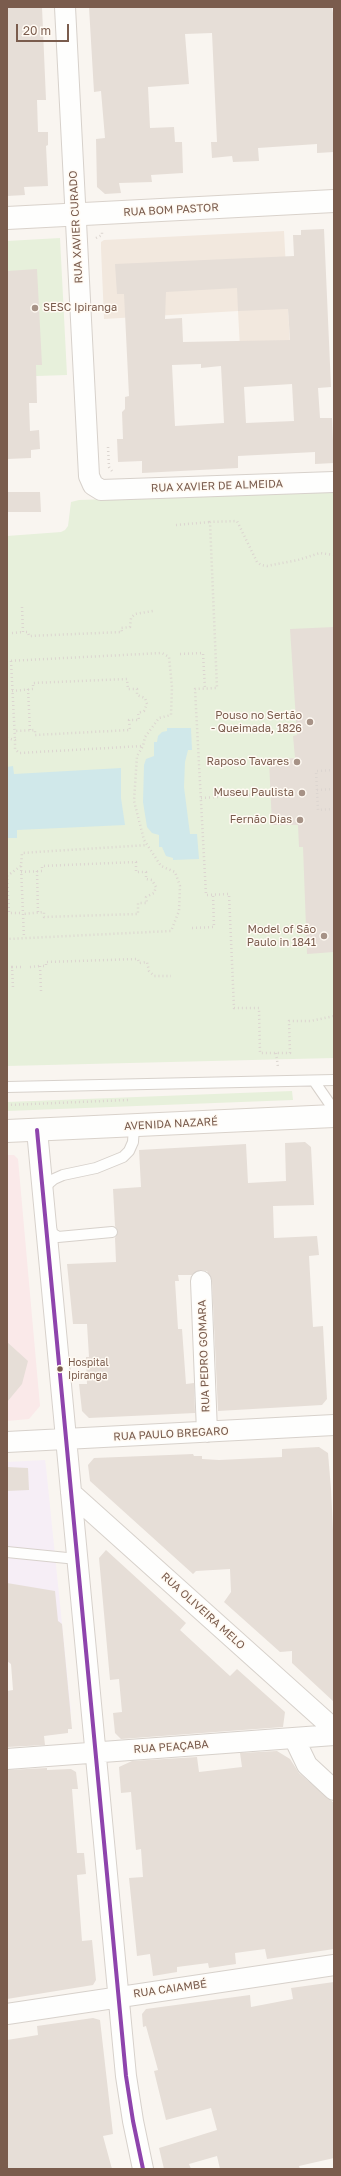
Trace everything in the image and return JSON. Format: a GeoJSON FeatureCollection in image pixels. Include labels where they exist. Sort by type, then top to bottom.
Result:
{"type":"FeatureCollection","features":[{"type":"Feature","properties":{"kind":"main road","name":"RUA BOM PASTOR"},"geometry":{"type":"LineString","coordinates":[[7,218],[334,201]]}},
{"type":"Feature","properties":{"kind":"main road","name":"AVENIDA NAZARÉ"},"geometry":{"type":"LineString","coordinates":[[7,1131],[334,1116]]}},
{"type":"Feature","properties":{"kind":"street","name":"RUA XAVIER CURADO"},"geometry":{"type":"LineString","coordinates":[[65,7],[89,476],[93,485],[101,490]]}},
{"type":"Feature","properties":{"kind":"street","name":"RUA XAVIER DE ALMEIDA"},"geometry":{"type":"LineString","coordinates":[[101,490],[334,482]]}},
{"type":"Feature","properties":{"kind":"street"},"geometry":{"type":"LineString","coordinates":[[37,1130],[126,2076],[132,2120],[143,2169]]}},
{"type":"Feature","properties":{"kind":"street","name":"RUA PEDRO GOMARA"},"geometry":{"type":"LineString","coordinates":[[201,1281],[207,1432]]}},
{"type":"Feature","properties":{"kind":"street","name":"RUA PAULO BREGARO"},"geometry":{"type":"LineString","coordinates":[[7,1442],[334,1425]]}},
{"type":"Feature","properties":{"kind":"street","name":"RUA OLIVEIRA MELO"},"geometry":{"type":"LineString","coordinates":[[71,1493],[334,1729]]}},
{"type":"Feature","properties":{"kind":"street","name":"RUA PEAÇABA"},"geometry":{"type":"LineString","coordinates":[[7,1759],[334,1735]]}},
{"type":"Feature","properties":{"kind":"street"},"geometry":{"type":"LineString","coordinates":[[294,1738],[307,1765],[334,1790]]}},
{"type":"Feature","properties":{"kind":"street","name":"RUA CAIAMBÉ"},"geometry":{"type":"LineString","coordinates":[[7,2014],[119,1996],[334,1965]]}},
{"type":"Feature","properties":{"kind":"lane"},"geometry":{"type":"LineString","coordinates":[[7,1087],[334,1080]]}},
{"type":"Feature","properties":{"kind":"lane"},"geometry":{"type":"LineString","coordinates":[[314,1081],[334,1110]]}},
{"type":"Feature","properties":{"kind":"lane"},"geometry":{"type":"LineString","coordinates":[[112,1232],[58,1237],[52,1233],[47,1185],[63,1175],[96,1168],[123,1157],[129,1151],[133,1142],[134,1126]]}},
{"type":"Feature","properties":{"kind":"lane"},"geometry":{"type":"LineString","coordinates":[[7,1552],[78,1558]]}},
{"type":"Feature","properties":{"kind":"path"},"geometry":{"type":"LineString","coordinates":[[96,244],[98,236],[102,235]]}},
{"type":"Feature","properties":{"kind":"path"},"geometry":{"type":"LineString","coordinates":[[108,444],[109,467],[115,473]]}},
{"type":"Feature","properties":{"kind":"path"},"geometry":{"type":"LineString","coordinates":[[176,524],[238,521],[257,562],[261,565],[267,566],[298,560],[320,553],[334,555]]}},
{"type":"Feature","properties":{"kind":"path"},"geometry":{"type":"LineString","coordinates":[[210,522],[217,688],[195,689],[206,895],[229,894],[234,1008],[259,1008],[260,1053],[290,1052],[289,1021],[311,1021],[334,1016]]}},
{"type":"Feature","properties":{"kind":"path"},"geometry":{"type":"LineString","coordinates":[[22,608],[22,632]]}},
{"type":"Feature","properties":{"kind":"path"},"geometry":{"type":"LineString","coordinates":[[12,633],[28,632],[28,636],[122,632],[122,628],[130,628],[131,618],[136,614],[154,611]]}},
{"type":"Feature","properties":{"kind":"path"},"geometry":{"type":"LineString","coordinates":[[7,661],[162,653],[169,657],[172,688],[171,715],[160,718],[145,737],[144,746],[137,756],[134,801],[139,826],[147,845],[161,866],[175,872],[180,886],[179,911],[170,931],[7,939]]}},
{"type":"Feature","properties":{"kind":"path"},"geometry":{"type":"LineString","coordinates":[[180,654],[203,653],[205,689]]}},
{"type":"Feature","properties":{"kind":"path"},"geometry":{"type":"LineString","coordinates":[[11,661],[15,749],[19,753],[144,746]]}},
{"type":"Feature","properties":{"kind":"path"},"geometry":{"type":"LineString","coordinates":[[7,690],[33,689],[33,683],[127,679],[128,689],[137,689],[137,695],[143,696],[147,704],[144,711],[138,713],[139,720],[129,720],[130,730],[35,735],[35,730],[14,731]]}},
{"type":"Feature","properties":{"kind":"path"},"geometry":{"type":"LineString","coordinates":[[28,689],[30,730]]}},
{"type":"Feature","properties":{"kind":"path"},"geometry":{"type":"LineString","coordinates":[[7,738],[15,740]]}},
{"type":"Feature","properties":{"kind":"path"},"geometry":{"type":"LineString","coordinates":[[334,770],[316,771],[318,810],[334,809]]}},
{"type":"Feature","properties":{"kind":"path"},"geometry":{"type":"LineString","coordinates":[[317,790],[334,789]]}},
{"type":"Feature","properties":{"kind":"path"},"geometry":{"type":"LineString","coordinates":[[321,790],[334,789]]}},
{"type":"Feature","properties":{"kind":"path"},"geometry":{"type":"LineString","coordinates":[[201,798],[264,794]]}},
{"type":"Feature","properties":{"kind":"path"},"geometry":{"type":"LineString","coordinates":[[24,938],[21,854],[147,845]]}},
{"type":"Feature","properties":{"kind":"path"},"geometry":{"type":"LineString","coordinates":[[21,866],[7,876],[9,913],[44,912],[44,917],[138,914],[138,903],[147,903],[146,897],[154,893],[156,887],[152,880],[146,879],[146,872],[136,872],[136,862],[42,866],[42,871],[22,872]]}},
{"type":"Feature","properties":{"kind":"path"},"geometry":{"type":"LineString","coordinates":[[37,871],[38,912]]}},
{"type":"Feature","properties":{"kind":"path"},"geometry":{"type":"LineString","coordinates":[[192,928],[214,927],[213,895]]}},
{"type":"Feature","properties":{"kind":"path"},"geometry":{"type":"LineString","coordinates":[[30,967],[46,966],[46,962],[138,959],[139,963],[147,962],[149,971],[154,976],[171,976]]}},
{"type":"Feature","properties":{"kind":"path"},"geometry":{"type":"LineString","coordinates":[[40,966],[41,991]]}},
{"type":"Feature","properties":{"kind":"path"},"geometry":{"type":"LineString","coordinates":[[7,967],[23,967]]}},
{"type":"Feature","properties":{"kind":"path"},"geometry":{"type":"LineString","coordinates":[[12,967],[13,988]]}},
{"type":"Feature","properties":{"kind":"path"},"geometry":{"type":"LineString","coordinates":[[276,1053],[278,1067]]}},
{"type":"Feature","properties":{"kind":"shaded area"},"geometry":{"type":"Polygon","coordinates":[[[284,231],[291,363],[241,367],[238,311],[104,319],[101,242],[104,240],[284,231]]]}},
{"type":"Feature","properties":{"kind":"shaded area","name":"Hospital Ipiranga"},"geometry":{"type":"Polygon","coordinates":[[[7,1155],[14,1155],[18,1159],[40,1406],[29,1419],[7,1421],[7,1155]]]}},
{"type":"Feature","properties":{"kind":"shaded area"},"geometry":{"type":"Polygon","coordinates":[[[45,1460],[71,1712],[7,1661],[7,1462],[45,1460]]]}},
{"type":"Feature","properties":{"kind":"green space","name":"SESC Ipiranga"},"geometry":{"type":"Polygon","coordinates":[[[60,238],[67,375],[7,377],[7,241],[60,238]]]}},
{"type":"Feature","properties":{"kind":"green space"},"geometry":{"type":"Polygon","coordinates":[[[334,491],[334,1058],[7,1066],[7,536],[61,532],[65,530],[68,526],[71,502],[79,500],[334,491]]]}},
{"type":"Feature","properties":{"kind":"green space"},"geometry":{"type":"Polygon","coordinates":[[[292,1091],[293,1100],[7,1111],[7,1102],[292,1091]]]}},
{"type":"Feature","properties":{"kind":"water"},"geometry":{"type":"Polygon","coordinates":[[[167,728],[191,728],[192,750],[188,750],[185,762],[184,787],[190,834],[197,834],[199,859],[173,860],[173,858],[166,856],[162,847],[159,847],[159,835],[152,833],[147,827],[143,802],[144,765],[146,759],[154,756],[154,742],[157,742],[158,736],[162,732],[167,731],[167,728]]]}},
{"type":"Feature","properties":{"kind":"water"},"geometry":{"type":"Polygon","coordinates":[[[13,766],[14,774],[121,768],[121,798],[125,825],[17,830],[17,838],[7,838],[7,767],[13,766]]]}},
{"type":"Feature","properties":{"kind":"building"},"geometry":{"type":"Polygon","coordinates":[[[7,7],[42,7],[46,100],[37,100],[38,132],[48,132],[48,145],[46,146],[48,186],[24,187],[25,195],[7,196],[7,7]]]}},
{"type":"Feature","properties":{"kind":"building"},"geometry":{"type":"Polygon","coordinates":[[[89,7],[332,7],[334,19],[334,152],[317,153],[317,144],[258,148],[259,161],[233,162],[232,156],[212,158],[211,142],[217,142],[212,33],[185,34],[189,84],[148,87],[150,128],[174,127],[175,142],[182,142],[183,173],[151,175],[152,182],[119,183],[121,193],[105,194],[97,187],[96,139],[105,138],[101,91],[94,92],[89,7]]]}},
{"type":"Feature","properties":{"kind":"building"},"geometry":{"type":"Polygon","coordinates":[[[324,229],[331,387],[318,388],[320,418],[332,418],[334,463],[315,464],[315,452],[238,456],[238,468],[142,473],[142,461],[118,462],[117,439],[123,439],[122,412],[125,409],[125,397],[129,396],[124,294],[117,294],[115,264],[294,256],[293,235],[301,235],[301,230],[324,229]],[[237,288],[166,292],[165,319],[182,318],[183,342],[290,340],[288,309],[238,311],[237,288]],[[201,364],[172,365],[175,426],[224,423],[221,366],[201,368],[201,364]],[[292,384],[244,387],[246,423],[294,421],[292,384]]]}},
{"type":"Feature","properties":{"kind":"building"},"geometry":{"type":"Polygon","coordinates":[[[37,269],[42,365],[36,365],[37,403],[29,403],[30,431],[39,430],[40,449],[31,450],[31,458],[7,459],[7,271],[37,269]]]}},
{"type":"Feature","properties":{"kind":"building"},"geometry":{"type":"Polygon","coordinates":[[[7,492],[40,492],[41,512],[7,512],[7,492]]]}},
{"type":"Feature","properties":{"kind":"building","name":"Museu Paulista"},"geometry":{"type":"Polygon","coordinates":[[[334,627],[334,952],[307,954],[303,847],[299,847],[298,825],[272,825],[269,760],[295,758],[293,736],[297,735],[290,629],[334,627]]]}},
{"type":"Feature","properties":{"kind":"building"},"geometry":{"type":"Polygon","coordinates":[[[305,1142],[311,1147],[314,1205],[273,1206],[274,1238],[317,1236],[319,1255],[309,1256],[313,1327],[323,1326],[327,1399],[322,1405],[218,1411],[212,1281],[207,1271],[200,1270],[192,1275],[178,1275],[179,1281],[175,1281],[178,1329],[182,1329],[186,1384],[194,1383],[195,1413],[89,1418],[82,1411],[79,1384],[87,1384],[86,1357],[89,1357],[87,1324],[73,1324],[67,1264],[116,1262],[115,1238],[118,1232],[115,1226],[113,1189],[141,1187],[139,1150],[246,1144],[248,1183],[286,1181],[285,1143],[305,1142]]]}},
{"type":"Feature","properties":{"kind":"building"},"geometry":{"type":"Polygon","coordinates":[[[7,1342],[28,1361],[22,1384],[7,1402],[7,1342]]]}},
{"type":"Feature","properties":{"kind":"building"},"geometry":{"type":"Polygon","coordinates":[[[319,1447],[328,1453],[331,1489],[334,1550],[334,1702],[292,1663],[292,1651],[280,1652],[224,1602],[231,1592],[230,1569],[196,1571],[193,1574],[90,1481],[88,1465],[94,1458],[193,1454],[194,1456],[202,1456],[202,1459],[219,1460],[282,1457],[282,1449],[319,1447]]]}},
{"type":"Feature","properties":{"kind":"building"},"geometry":{"type":"Polygon","coordinates":[[[7,1467],[28,1468],[29,1490],[7,1491],[7,1467]]]}},
{"type":"Feature","properties":{"kind":"building"},"geometry":{"type":"Polygon","coordinates":[[[106,1550],[186,1623],[180,1630],[230,1676],[237,1669],[285,1712],[283,1727],[121,1739],[115,1733],[113,1713],[122,1712],[119,1679],[110,1680],[99,1558],[106,1550]]]}},
{"type":"Feature","properties":{"kind":"building"},"geometry":{"type":"Polygon","coordinates":[[[7,1583],[55,1591],[58,1621],[62,1624],[72,1729],[68,1729],[68,1733],[44,1736],[45,1745],[7,1747],[7,1691],[13,1690],[11,1664],[7,1661],[7,1583]]]}},
{"type":"Feature","properties":{"kind":"building"},"geometry":{"type":"Polygon","coordinates":[[[277,1751],[290,1759],[299,1773],[334,1803],[334,1949],[267,1959],[265,1949],[235,1953],[236,1964],[209,1968],[208,1963],[177,1967],[177,1972],[153,1976],[150,1954],[137,1956],[129,1878],[143,1877],[141,1849],[136,1850],[131,1792],[121,1793],[119,1767],[132,1761],[197,1757],[199,1772],[242,1767],[240,1753],[277,1751]]]}},
{"type":"Feature","properties":{"kind":"building"},"geometry":{"type":"Polygon","coordinates":[[[47,1768],[47,1770],[71,1769],[76,1772],[78,1789],[72,1789],[77,1853],[84,1853],[86,1874],[77,1875],[82,1941],[92,1940],[96,1980],[93,1985],[7,1999],[7,1770],[47,1768]]]}},
{"type":"Feature","properties":{"kind":"building"},"geometry":{"type":"Polygon","coordinates":[[[334,1982],[334,2158],[299,2166],[300,2169],[220,2169],[217,2156],[189,2164],[191,2169],[164,2169],[159,2148],[217,2130],[211,2108],[166,2120],[154,2071],[158,2070],[146,2026],[143,2027],[142,2014],[146,2009],[250,1995],[251,2007],[293,1999],[291,1988],[334,1982]]]}},
{"type":"Feature","properties":{"kind":"building"},"geometry":{"type":"Polygon","coordinates":[[[93,2018],[100,2020],[113,2134],[103,2136],[112,2169],[7,2169],[7,2040],[38,2035],[37,2026],[93,2018]]]}},
{"type":"Feature","properties":{"kind":"transit line"},"geometry":{"type":"LineString","coordinates":[[37,1130],[126,2076],[133,2121],[143,2169]]}},
{"type":"Feature","properties":{"kind":"place","name":"SESC Ipiranga"},"geometry":{"type":"Point","coordinates":[35,308]}},
{"type":"Feature","properties":{"kind":"place","name":"Pouso no Sertão - Queimada, 1826"},"geometry":{"type":"Point","coordinates":[310,722]}},
{"type":"Feature","properties":{"kind":"place","name":"Raposo Tavares"},"geometry":{"type":"Point","coordinates":[297,762]}},
{"type":"Feature","properties":{"kind":"place","name":"Museu Paulista"},"geometry":{"type":"Point","coordinates":[302,793]}},
{"type":"Feature","properties":{"kind":"place","name":"Fernão Dias"},"geometry":{"type":"Point","coordinates":[300,820]}},
{"type":"Feature","properties":{"kind":"place","name":"Model of São Paulo in 1841"},"geometry":{"type":"Point","coordinates":[324,936]}},
{"type":"Feature","properties":{"kind":"place","name":"Hospital Ipiranga"},"geometry":{"type":"Point","coordinates":[60,1369]}}]}
